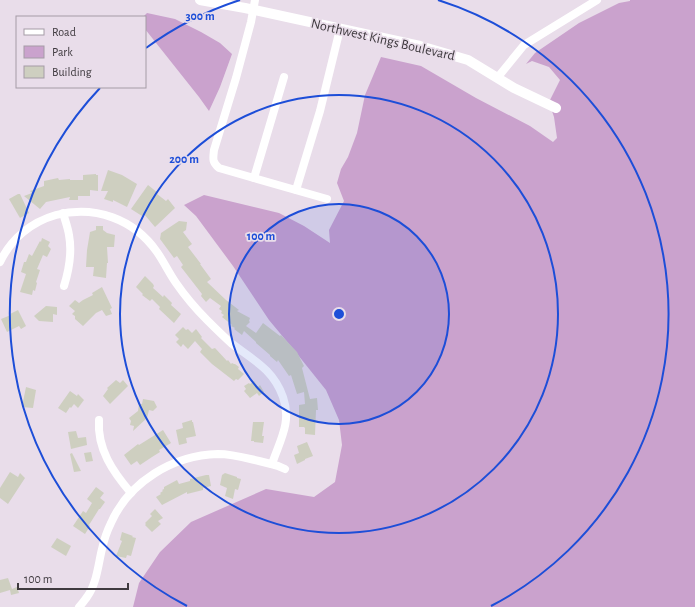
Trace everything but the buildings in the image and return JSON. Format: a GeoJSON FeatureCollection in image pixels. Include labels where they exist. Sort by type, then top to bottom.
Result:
{"type":"FeatureCollection","features":[{"type":"Feature","properties":{"kind":"street","name":"Northwest Kings Boulevard"},"geometry":{"type":"LineString","coordinates":[[200,0],[254,5],[340,29],[420,46],[468,60],[514,88],[556,108]]}},
{"type":"Feature","properties":{"kind":"street"},"geometry":{"type":"LineString","coordinates":[[498,77],[524,45],[597,0]]}},
{"type":"Feature","properties":{"kind":"street"},"geometry":{"type":"LineString","coordinates":[[254,5],[236,78],[214,150],[213,160],[215,165],[219,168],[327,199]]}},
{"type":"Feature","properties":{"kind":"street"},"geometry":{"type":"LineString","coordinates":[[296,190],[320,111],[340,29]]}},
{"type":"Feature","properties":{"kind":"street"},"geometry":{"type":"LineString","coordinates":[[254,178],[284,77]]}},
{"type":"Feature","properties":{"kind":"street"},"geometry":{"type":"LineString","coordinates":[[0,262],[8,248],[31,226],[48,217],[63,213],[77,211],[97,212],[118,219],[135,229],[153,246],[176,283],[207,320],[232,343],[259,364],[272,377],[279,387],[285,407],[286,419],[282,437],[272,464]]}},
{"type":"Feature","properties":{"kind":"street"},"geometry":{"type":"LineString","coordinates":[[63,213],[70,242],[70,259],[64,286]]}},
{"type":"Feature","properties":{"kind":"street"},"geometry":{"type":"LineString","coordinates":[[99,420],[99,434],[106,458],[118,478],[130,493]]}},
{"type":"Feature","properties":{"kind":"street"},"geometry":{"type":"LineString","coordinates":[[79,607],[87,597],[94,582],[103,544],[117,511],[130,493],[162,469],[178,461],[193,457],[219,454],[244,457],[285,469]]}},
{"type":"Feature","properties":{"kind":"green space"},"geometry":{"type":"Polygon","coordinates":[[[630,0],[695,0],[695,607],[133,607],[139,583],[160,552],[191,522],[266,489],[314,497],[335,482],[342,445],[339,420],[326,390],[269,320],[233,266],[196,216],[184,205],[204,195],[279,213],[304,226],[330,243],[329,230],[344,201],[337,183],[341,169],[348,157],[357,133],[365,95],[381,57],[421,66],[476,98],[530,126],[553,142],[557,138],[554,117],[549,102],[560,80],[549,67],[532,61],[526,64],[535,53],[579,23],[619,3],[630,0]]]}},
{"type":"Feature","properties":{"kind":"green space"},"geometry":{"type":"Polygon","coordinates":[[[147,13],[175,19],[220,43],[232,54],[220,87],[209,111],[146,30],[146,16],[144,16],[147,13]]]}}]}
